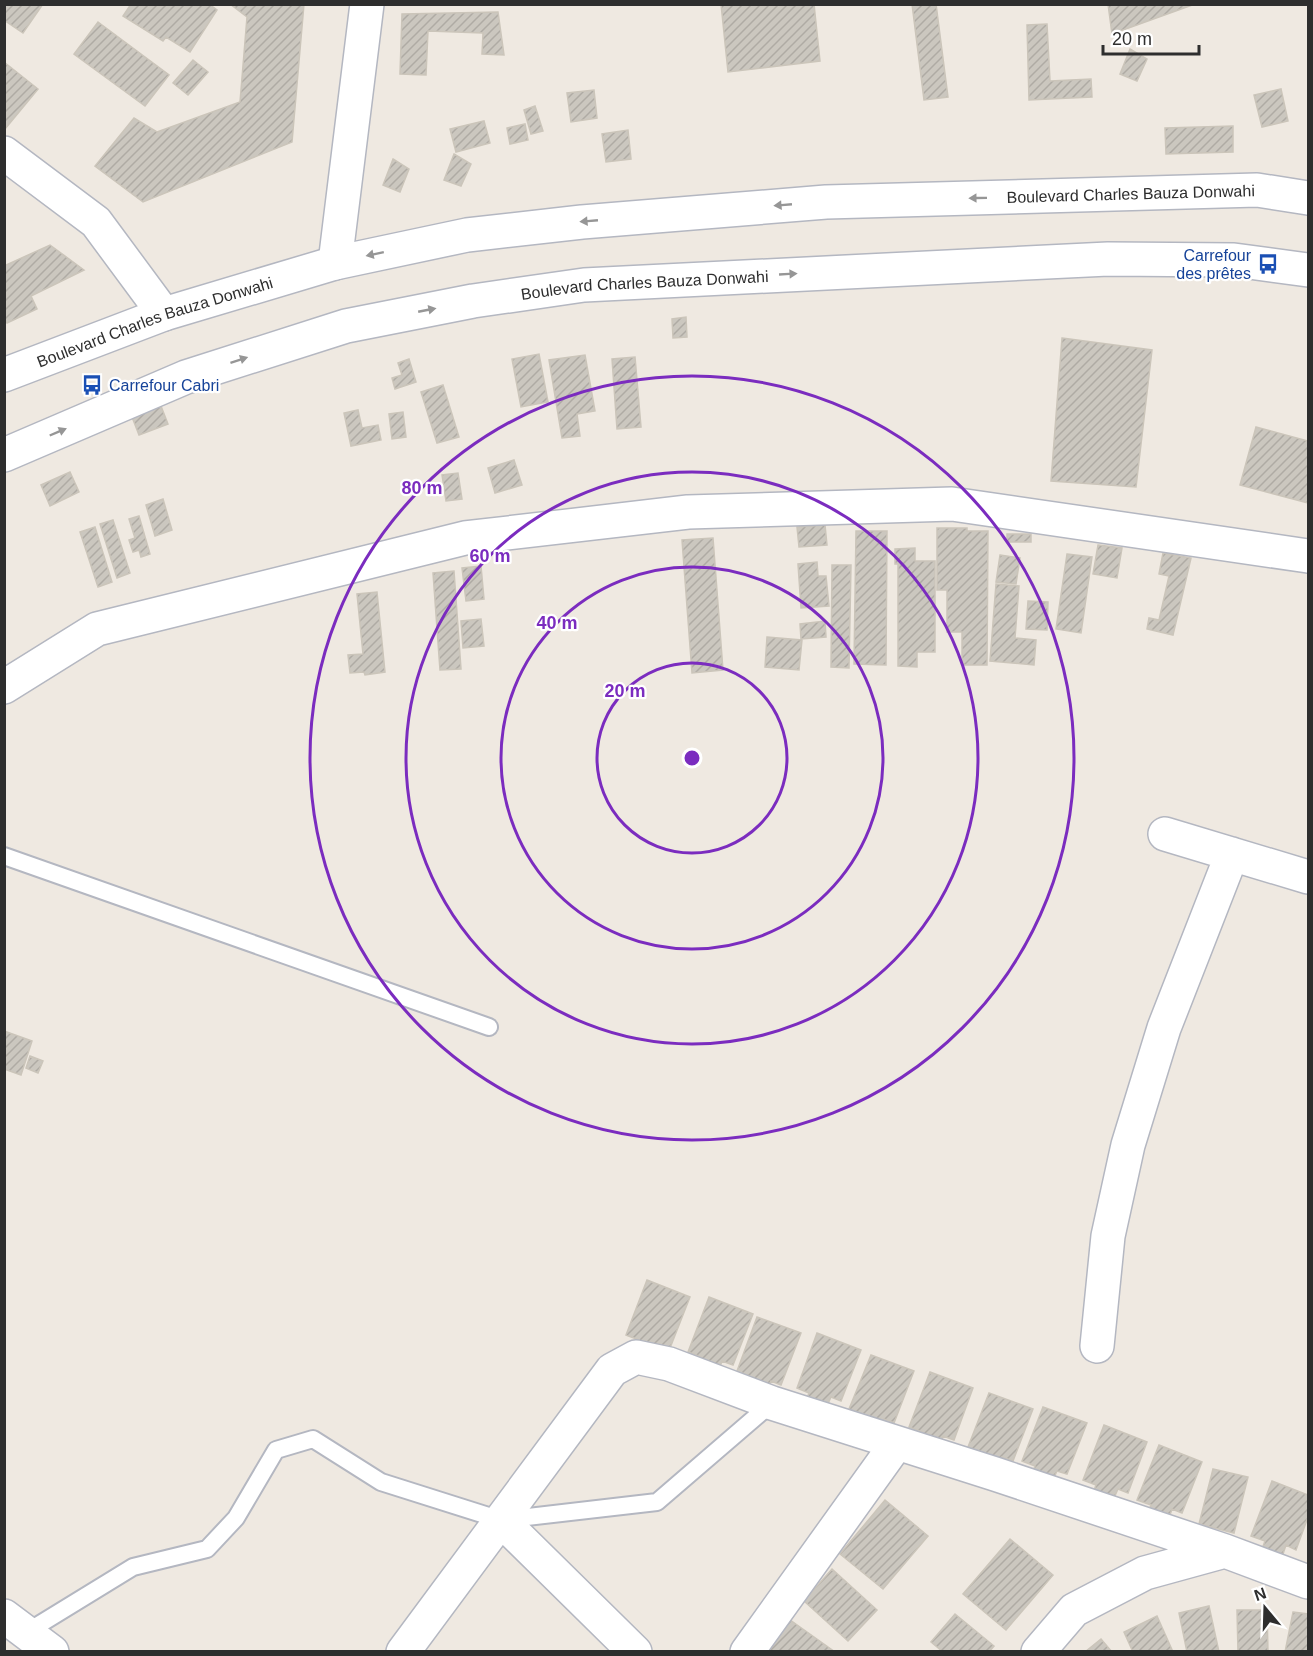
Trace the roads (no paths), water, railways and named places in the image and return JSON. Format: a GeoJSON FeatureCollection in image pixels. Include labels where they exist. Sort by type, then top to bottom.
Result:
{"type":"FeatureCollection","features":[{"type":"Feature","properties":{"kind":"street"},"geometry":{"type":"LineString","coordinates":[[335,263],[367,4]]}},
{"type":"Feature","properties":{"kind":"street"},"geometry":{"type":"LineString","coordinates":[[4,153],[96,222],[164,314]]}},
{"type":"Feature","properties":{"kind":"street"},"geometry":{"type":"LineString","coordinates":[[1257,190],[1308,180]]}},
{"type":"Feature","properties":{"kind":"street","name":"Boulevard Charles Bauza Donwahi"},"geometry":{"type":"LineString","coordinates":[[4,375],[164,314],[335,263],[467,235],[582,222],[814,202],[1257,190],[1308,198]]}},
{"type":"Feature","properties":{"kind":"street","name":"Boulevard Charles Bauza Donwahi"},"geometry":{"type":"LineString","coordinates":[[4,455],[186,377],[346,326],[473,301],[584,285],[1108,260],[1234,260],[1308,270]]}},
{"type":"Feature","properties":{"kind":"street"},"geometry":{"type":"LineString","coordinates":[[4,687],[97,629],[465,538],[688,512],[952,504],[1308,556]]}},
{"type":"Feature","properties":{"kind":"street"},"geometry":{"type":"LineString","coordinates":[[1165,834],[1308,877]]}},
{"type":"Feature","properties":{"kind":"street"},"geometry":{"type":"LineString","coordinates":[[1097,1347],[1108,1236],[1128,1145],[1164,1028],[1232,854]]}},
{"type":"Feature","properties":{"kind":"street"},"geometry":{"type":"LineString","coordinates":[[403,1652],[612,1370],[636,1357],[669,1364],[772,1403],[1225,1551],[1308,1582]]}},
{"type":"Feature","properties":{"kind":"street"},"geometry":{"type":"LineString","coordinates":[[747,1652],[897,1443]]}},
{"type":"Feature","properties":{"kind":"street"},"geometry":{"type":"LineString","coordinates":[[501,1520],[635,1652]]}},
{"type":"Feature","properties":{"kind":"street"},"geometry":{"type":"LineString","coordinates":[[1038,1652],[1074,1610],[1145,1572],[1225,1551]]}},
{"type":"Feature","properties":{"kind":"lane"},"geometry":{"type":"LineString","coordinates":[[4,856],[489,1027]]}},
{"type":"Feature","properties":{"kind":"lane"},"geometry":{"type":"LineString","coordinates":[[28,1633],[133,1568],[207,1548],[236,1518],[276,1450],[313,1439],[381,1482],[501,1520],[657,1502],[772,1403]]}},
{"type":"Feature","properties":{"kind":"place","name":"Carrefour des prêtes"},"geometry":{"type":"Point","coordinates":[1268,264]}},
{"type":"Feature","properties":{"kind":"place","name":"Carrefour Cabri"},"geometry":{"type":"Point","coordinates":[92,385]}}]}
